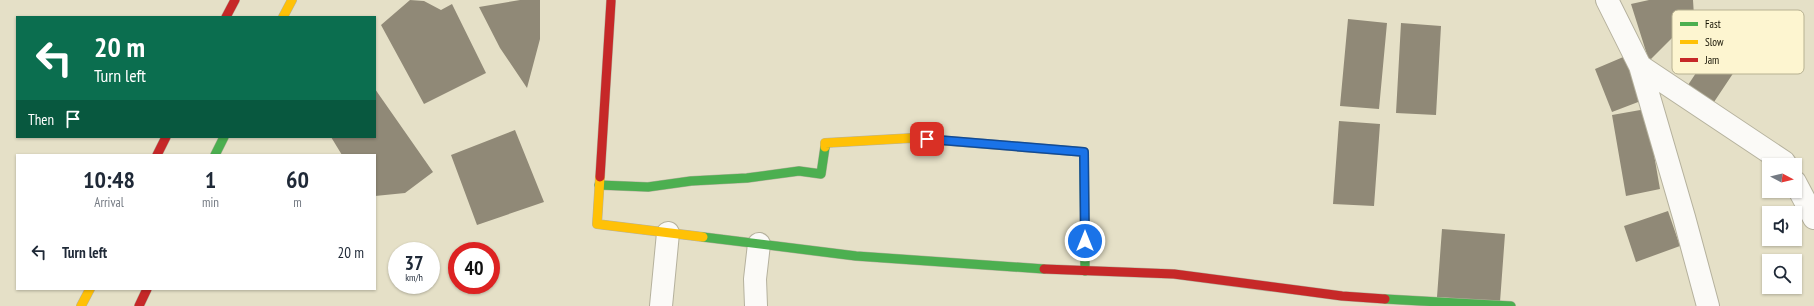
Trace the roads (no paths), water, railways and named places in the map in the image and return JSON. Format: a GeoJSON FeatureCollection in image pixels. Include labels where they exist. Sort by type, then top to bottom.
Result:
{"type":"FeatureCollection","features":[{"type":"Feature","properties":{"kind":"main road"},"geometry":{"type":"LineString","coordinates":[[227,16],[235,0]]}},
{"type":"Feature","properties":{"kind":"main road"},"geometry":{"type":"LineString","coordinates":[[284,16],[292,0]]}},
{"type":"Feature","properties":{"kind":"main road"},"geometry":{"type":"LineString","coordinates":[[611,0],[597,224],[856,256],[1085,271],[1174,274],[1342,296],[1511,306]]}},
{"type":"Feature","properties":{"kind":"main road"},"geometry":{"type":"LineString","coordinates":[[158,154],[166,138]]}},
{"type":"Feature","properties":{"kind":"main road"},"geometry":{"type":"LineString","coordinates":[[216,154],[224,138]]}},
{"type":"Feature","properties":{"kind":"main road"},"geometry":{"type":"LineString","coordinates":[[600,185],[648,187],[691,181],[747,178],[799,171],[821,174],[825,143],[912,138],[1084,152],[1085,271]]}},
{"type":"Feature","properties":{"kind":"main road"},"geometry":{"type":"LineString","coordinates":[[81,306],[89,290]]}},
{"type":"Feature","properties":{"kind":"main road"},"geometry":{"type":"LineString","coordinates":[[139,306],[147,290]]}},
{"type":"Feature","properties":{"kind":"street"},"geometry":{"type":"LineString","coordinates":[[1607,0],[1640,66],[1708,306]]}},
{"type":"Feature","properties":{"kind":"street"},"geometry":{"type":"LineString","coordinates":[[1640,66],[1778,158]]}},
{"type":"Feature","properties":{"kind":"street"},"geometry":{"type":"LineString","coordinates":[[1802,195],[1814,218]]}},
{"type":"Feature","properties":{"kind":"street"},"geometry":{"type":"LineString","coordinates":[[661,306],[668,233]]}},
{"type":"Feature","properties":{"kind":"street"},"geometry":{"type":"LineString","coordinates":[[756,306],[755,279],[759,244]]}}]}
